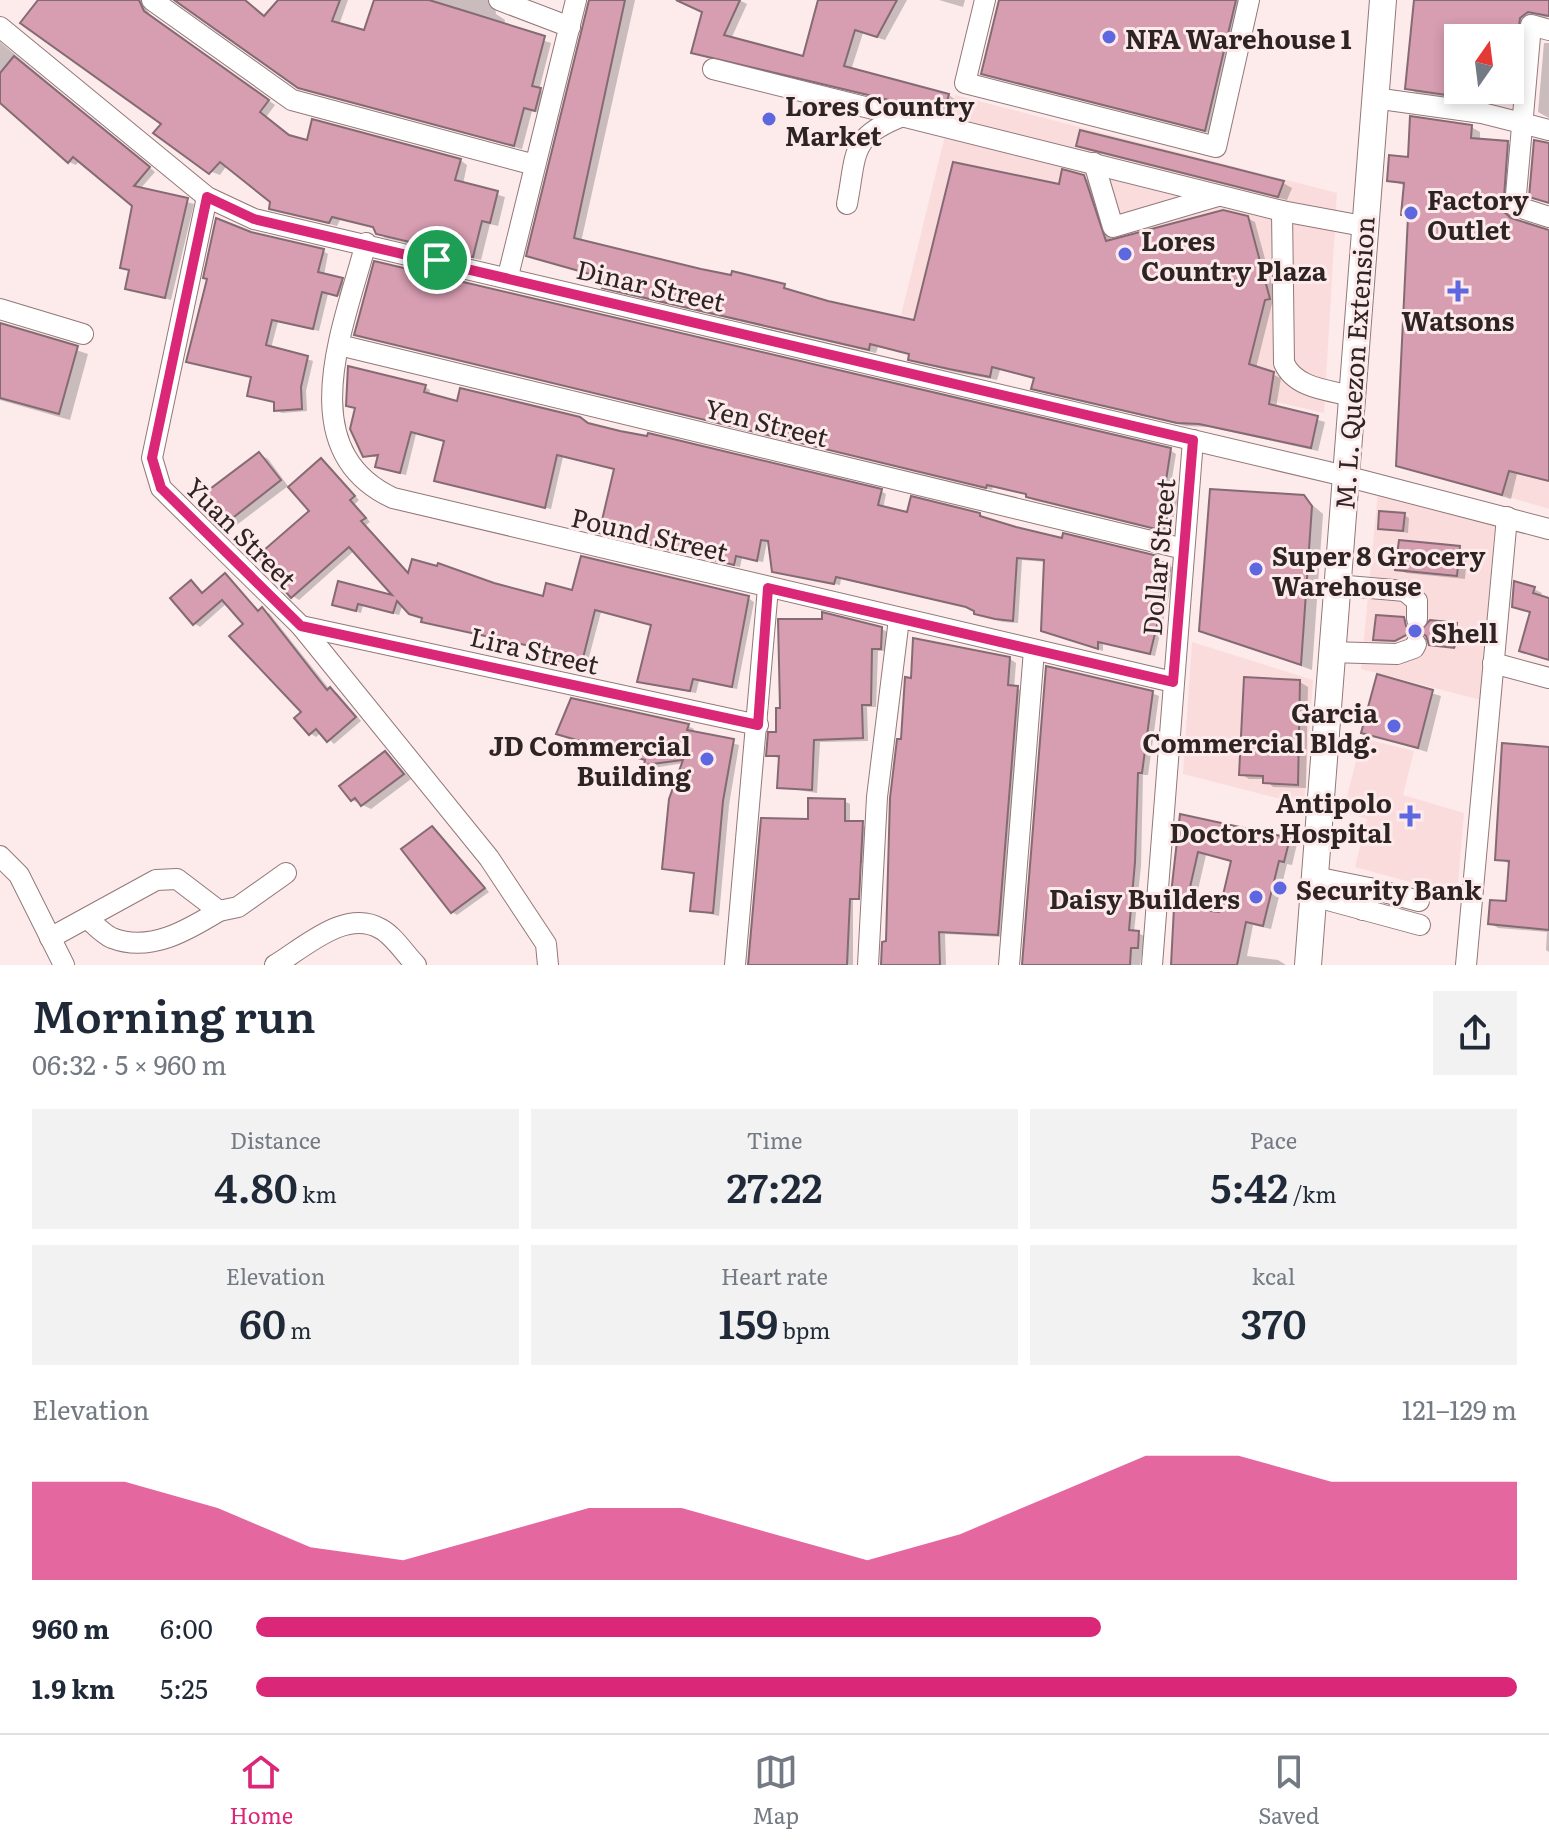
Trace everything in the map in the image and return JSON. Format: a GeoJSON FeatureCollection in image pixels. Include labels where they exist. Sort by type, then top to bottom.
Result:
{"type":"FeatureCollection","features":[{"type":"Feature","properties":{"kind":"main road","name":"M. L. Quezon Extension"},"geometry":{"type":"LineString","coordinates":[[1308,965],[1363,226],[1383,0]]}},
{"type":"Feature","properties":{"kind":"street"},"geometry":{"type":"LineString","coordinates":[[152,0],[292,100],[535,165]]}},
{"type":"Feature","properties":{"kind":"street"},"geometry":{"type":"LineString","coordinates":[[499,0],[570,27]]}},
{"type":"Feature","properties":{"kind":"street"},"geometry":{"type":"LineString","coordinates":[[508,276],[576,0]]}},
{"type":"Feature","properties":{"kind":"street"},"geometry":{"type":"LineString","coordinates":[[985,0],[965,83],[1216,147],[1249,0]]}},
{"type":"Feature","properties":{"kind":"street"},"geometry":{"type":"LineString","coordinates":[[1549,30],[1531,25],[1515,206],[1549,217]]}},
{"type":"Feature","properties":{"kind":"street","name":"Dinar Street"},"geometry":{"type":"LineString","coordinates":[[0,27],[207,197],[254,219],[508,276],[1345,476],[1549,529]]}},
{"type":"Feature","properties":{"kind":"street"},"geometry":{"type":"LineString","coordinates":[[713,69],[1282,211],[1363,226]]}},
{"type":"Feature","properties":{"kind":"street"},"geometry":{"type":"LineString","coordinates":[[1374,98],[1521,121],[1549,130]]}},
{"type":"Feature","properties":{"kind":"street"},"geometry":{"type":"LineString","coordinates":[[847,204],[857,149],[873,128],[903,116]]}},
{"type":"Feature","properties":{"kind":"street"},"geometry":{"type":"LineString","coordinates":[[1094,163],[1113,227],[1220,196]]}},
{"type":"Feature","properties":{"kind":"street","name":"Yuan Street"},"geometry":{"type":"LineString","coordinates":[[207,197],[152,458],[161,488],[301,626],[489,858],[546,944],[548,965]]}},
{"type":"Feature","properties":{"kind":"street"},"geometry":{"type":"LineString","coordinates":[[1282,211],[1284,363],[1289,375],[1302,382],[1352,396]]}},
{"type":"Feature","properties":{"kind":"street","name":"Pound Street"},"geometry":{"type":"LineString","coordinates":[[366,243],[339,345],[329,398],[342,454],[367,487],[393,498],[1173,682]]}},
{"type":"Feature","properties":{"kind":"street"},"geometry":{"type":"LineString","coordinates":[[0,309],[83,334]]}},
{"type":"Feature","properties":{"kind":"street","name":"Yen Street"},"geometry":{"type":"LineString","coordinates":[[339,345],[1184,549]]}},
{"type":"Feature","properties":{"kind":"street","name":"Dollar Street"},"geometry":{"type":"LineString","coordinates":[[1152,965],[1193,440]]}},
{"type":"Feature","properties":{"kind":"street"},"geometry":{"type":"LineString","coordinates":[[1466,965],[1507,517]]}},
{"type":"Feature","properties":{"kind":"street"},"geometry":{"type":"LineString","coordinates":[[1336,585],[1405,591],[1417,601],[1417,619]]}},
{"type":"Feature","properties":{"kind":"street"},"geometry":{"type":"LineString","coordinates":[[735,965],[768,588]]}},
{"type":"Feature","properties":{"kind":"street"},"geometry":{"type":"LineString","coordinates":[[868,965],[877,797],[899,619]]}},
{"type":"Feature","properties":{"kind":"street","name":"Lira Street"},"geometry":{"type":"LineString","coordinates":[[301,626],[758,725]]}},
{"type":"Feature","properties":{"kind":"street"},"geometry":{"type":"LineString","coordinates":[[1330,652],[1397,654],[1414,648],[1416,644]]}},
{"type":"Feature","properties":{"kind":"street"},"geometry":{"type":"LineString","coordinates":[[1009,965],[1034,650]]}},
{"type":"Feature","properties":{"kind":"street"},"geometry":{"type":"LineString","coordinates":[[1493,663],[1549,678]]}},
{"type":"Feature","properties":{"kind":"street"},"geometry":{"type":"LineString","coordinates":[[0,856],[19,875],[64,965]]}},
{"type":"Feature","properties":{"kind":"street"},"geometry":{"type":"LineString","coordinates":[[87,918],[112,938],[135,941],[175,938],[219,911],[238,907],[286,873]]}},
{"type":"Feature","properties":{"kind":"street"},"geometry":{"type":"LineString","coordinates":[[50,938],[156,880],[177,879],[219,911]]}},
{"type":"Feature","properties":{"kind":"street"},"geometry":{"type":"LineString","coordinates":[[1314,886],[1369,888],[1419,901]]}},
{"type":"Feature","properties":{"kind":"street"},"geometry":{"type":"LineString","coordinates":[[1314,886],[1363,910],[1420,925]]}},
{"type":"Feature","properties":{"kind":"street"},"geometry":{"type":"LineString","coordinates":[[1363,910],[1369,888]]}},
{"type":"Feature","properties":{"kind":"street"},"geometry":{"type":"LineString","coordinates":[[275,965],[343,924],[362,921],[383,930],[416,965]]}},
{"type":"Feature","properties":{"kind":"shaded area","name":"Lores Country Plaza"},"geometry":{"type":"Polygon","coordinates":[[[955,95],[1337,193],[1324,413],[901,315],[955,95]]]}},
{"type":"Feature","properties":{"kind":"shaded area"},"geometry":{"type":"Polygon","coordinates":[[[1549,316],[1549,509],[1502,495],[1549,316]]]}},
{"type":"Feature","properties":{"kind":"shaded area"},"geometry":{"type":"Polygon","coordinates":[[[1378,492],[1495,522],[1481,700],[1361,669],[1378,492]]]}},
{"type":"Feature","properties":{"kind":"shaded area"},"geometry":{"type":"Polygon","coordinates":[[[1192,642],[1313,680],[1304,805],[1183,774],[1192,642]]]}},
{"type":"Feature","properties":{"kind":"shaded area","name":"Antipolo Doctors Hospital"},"geometry":{"type":"Polygon","coordinates":[[[1362,738],[1414,751],[1403,795],[1464,813],[1457,895],[1355,867],[1367,819],[1343,812],[1362,738]]]}},
{"type":"Feature","properties":{"kind":"building"},"geometry":{"type":"Polygon","coordinates":[[[38,0],[139,0],[144,11],[269,100],[260,112],[289,135],[307,140],[312,119],[461,159],[455,180],[498,191],[490,223],[482,221],[473,257],[376,234],[373,227],[332,217],[329,223],[269,209],[270,202],[220,162],[209,174],[153,133],[161,124],[20,23],[38,0]]]}},
{"type":"Feature","properties":{"kind":"building"},"geometry":{"type":"Polygon","coordinates":[[[174,0],[245,0],[264,16],[278,0],[340,0],[332,21],[364,30],[374,0],[429,0],[465,11],[545,36],[532,86],[541,88],[535,111],[524,108],[514,146],[298,88],[174,0]]]}},
{"type":"Feature","properties":{"kind":"building"},"geometry":{"type":"Polygon","coordinates":[[[589,0],[625,0],[574,238],[701,269],[731,275],[732,271],[785,284],[784,288],[828,301],[914,320],[953,162],[1059,184],[1062,169],[1084,175],[1106,241],[1223,210],[1248,216],[1270,299],[1265,300],[1249,364],[1274,372],[1269,404],[1318,416],[1311,448],[1199,424],[1177,423],[1031,389],[1034,378],[992,367],[990,377],[949,369],[908,360],[909,354],[870,344],[869,350],[602,288],[604,278],[526,256],[589,0]]]}},
{"type":"Feature","properties":{"kind":"building"},"geometry":{"type":"Polygon","coordinates":[[[676,0],[740,0],[724,35],[803,56],[818,0],[897,0],[877,37],[855,30],[844,66],[949,94],[944,113],[691,53],[702,12],[676,0]]]}},
{"type":"Feature","properties":{"kind":"building","name":"NFA Warehouse 1"},"geometry":{"type":"Polygon","coordinates":[[[999,0],[1236,0],[1205,131],[981,74],[999,0]]]}},
{"type":"Feature","properties":{"kind":"building"},"geometry":{"type":"Polygon","coordinates":[[[1414,0],[1549,0],[1549,16],[1528,12],[1520,18],[1519,24],[1444,24],[1444,95],[1405,89],[1414,0]]]}},
{"type":"Feature","properties":{"kind":"building"},"geometry":{"type":"Polygon","coordinates":[[[14,56],[150,167],[134,186],[188,198],[165,298],[125,289],[129,270],[120,268],[132,206],[73,157],[68,163],[0,103],[0,73],[14,56]]]}},
{"type":"Feature","properties":{"kind":"building"},"geometry":{"type":"Polygon","coordinates":[[[1410,116],[1472,125],[1471,138],[1508,141],[1503,211],[1511,218],[1549,230],[1549,481],[1509,471],[1502,495],[1396,466],[1408,216],[1401,215],[1404,183],[1387,181],[1389,155],[1408,157],[1410,116]]]}},
{"type":"Feature","properties":{"kind":"building"},"geometry":{"type":"Polygon","coordinates":[[[1080,130],[1284,181],[1278,197],[1076,146],[1080,130]]]}},
{"type":"Feature","properties":{"kind":"building"},"geometry":{"type":"Polygon","coordinates":[[[1534,140],[1549,143],[1549,203],[1529,197],[1534,140]]]}},
{"type":"Feature","properties":{"kind":"building"},"geometry":{"type":"Polygon","coordinates":[[[216,218],[251,232],[324,249],[318,272],[343,278],[337,296],[322,292],[313,329],[272,320],[266,345],[308,356],[301,387],[302,409],[274,411],[274,402],[247,396],[251,377],[186,362],[207,279],[203,278],[216,218]]]}},
{"type":"Feature","properties":{"kind":"building"},"geometry":{"type":"Polygon","coordinates":[[[374,261],[1171,448],[1165,487],[1174,489],[1164,531],[1026,497],[1026,494],[987,485],[986,488],[354,335],[374,261]]]}},
{"type":"Feature","properties":{"kind":"building"},"geometry":{"type":"Polygon","coordinates":[[[0,323],[78,346],[59,414],[0,398],[0,323]]]}},
{"type":"Feature","properties":{"kind":"building"},"geometry":{"type":"Polygon","coordinates":[[[348,366],[426,385],[424,392],[457,401],[460,388],[580,417],[588,423],[620,431],[647,436],[648,433],[882,489],[878,505],[907,512],[911,496],[980,513],[980,516],[1016,527],[1062,538],[1063,533],[1158,556],[1157,561],[1170,564],[1170,572],[1150,654],[1098,642],[1098,649],[1041,631],[1044,560],[1017,558],[1013,621],[995,619],[974,614],[966,607],[836,577],[834,584],[772,572],[768,541],[761,540],[757,561],[736,556],[734,565],[710,559],[712,551],[682,544],[680,552],[599,533],[614,469],[557,455],[545,508],[434,481],[444,441],[411,432],[400,473],[375,467],[378,455],[363,457],[350,429],[355,408],[346,406],[348,366]]]}},
{"type":"Feature","properties":{"kind":"building"},"geometry":{"type":"Polygon","coordinates":[[[259,452],[281,480],[225,524],[202,495],[259,452]]]}},
{"type":"Feature","properties":{"kind":"building"},"geometry":{"type":"Polygon","coordinates":[[[321,458],[355,496],[350,500],[366,518],[361,521],[408,573],[412,559],[437,566],[438,563],[543,596],[546,583],[572,590],[581,556],[749,596],[732,687],[693,679],[690,691],[637,682],[651,625],[595,610],[580,670],[528,656],[530,646],[421,622],[422,618],[409,614],[397,601],[393,613],[358,604],[356,611],[332,605],[338,581],[392,595],[349,547],[291,598],[256,557],[309,511],[288,487],[321,458]]]}},
{"type":"Feature","properties":{"kind":"building","name":"Super 8 Grocery Warehouse"},"geometry":{"type":"Polygon","coordinates":[[[1210,489],[1304,495],[1312,506],[1301,665],[1199,631],[1210,489]]]}},
{"type":"Feature","properties":{"kind":"building"},"geometry":{"type":"Polygon","coordinates":[[[1379,511],[1405,513],[1403,531],[1378,529],[1379,511]]]}},
{"type":"Feature","properties":{"kind":"building"},"geometry":{"type":"Polygon","coordinates":[[[1399,540],[1460,546],[1457,576],[1395,570],[1399,540]]]}},
{"type":"Feature","properties":{"kind":"building"},"geometry":{"type":"Polygon","coordinates":[[[225,573],[258,611],[262,607],[327,690],[330,687],[356,717],[327,742],[316,729],[309,735],[294,718],[301,712],[229,636],[243,624],[222,600],[193,625],[170,598],[191,580],[202,593],[225,573]]]}},
{"type":"Feature","properties":{"kind":"building"},"geometry":{"type":"Polygon","coordinates":[[[1514,581],[1535,587],[1533,593],[1549,598],[1549,660],[1519,651],[1530,612],[1512,607],[1514,581]]]}},
{"type":"Feature","properties":{"kind":"building"},"geometry":{"type":"Polygon","coordinates":[[[822,612],[882,627],[881,649],[872,649],[871,705],[862,705],[863,738],[814,740],[812,790],[777,788],[779,756],[766,756],[768,732],[776,732],[776,708],[780,708],[778,619],[822,619],[822,612]]]}},
{"type":"Feature","properties":{"kind":"building"},"geometry":{"type":"Polygon","coordinates":[[[1376,615],[1404,617],[1406,626],[1414,631],[1395,641],[1373,640],[1376,615]]]}},
{"type":"Feature","properties":{"kind":"building"},"geometry":{"type":"Polygon","coordinates":[[[1430,620],[1457,623],[1454,648],[1429,645],[1426,636],[1419,632],[1430,620]]]}},
{"type":"Feature","properties":{"kind":"building"},"geometry":{"type":"Polygon","coordinates":[[[913,638],[1010,657],[1008,685],[1018,686],[998,935],[939,932],[940,965],[881,965],[882,942],[886,941],[890,798],[897,739],[901,739],[905,677],[911,678],[913,638]]]}},
{"type":"Feature","properties":{"kind":"building"},"geometry":{"type":"Polygon","coordinates":[[[1046,666],[1153,691],[1142,773],[1138,773],[1129,930],[1139,931],[1138,948],[1131,948],[1130,965],[1022,965],[1046,666]]]}},
{"type":"Feature","properties":{"kind":"building"},"geometry":{"type":"Polygon","coordinates":[[[1377,674],[1433,690],[1418,748],[1361,733],[1377,674]]]}},
{"type":"Feature","properties":{"kind":"building"},"geometry":{"type":"Polygon","coordinates":[[[1244,677],[1300,680],[1298,785],[1263,783],[1263,776],[1239,775],[1244,677]]]}},
{"type":"Feature","properties":{"kind":"building"},"geometry":{"type":"Polygon","coordinates":[[[571,698],[689,724],[687,730],[734,739],[723,801],[713,913],[690,911],[694,873],[662,869],[669,799],[683,760],[644,765],[645,760],[556,734],[571,698]]]}},
{"type":"Feature","properties":{"kind":"building"},"geometry":{"type":"Polygon","coordinates":[[[1502,743],[1549,747],[1549,930],[1488,924],[1490,900],[1506,901],[1509,861],[1495,860],[1502,743]]]}},
{"type":"Feature","properties":{"kind":"building"},"geometry":{"type":"Polygon","coordinates":[[[385,751],[404,774],[361,806],[355,798],[351,801],[339,786],[385,751]]]}},
{"type":"Feature","properties":{"kind":"building"},"geometry":{"type":"Polygon","coordinates":[[[808,798],[845,799],[845,821],[863,821],[859,899],[850,899],[847,965],[748,965],[761,818],[808,819],[808,798]]]}},
{"type":"Feature","properties":{"kind":"building"},"geometry":{"type":"Polygon","coordinates":[[[1180,814],[1290,838],[1284,862],[1279,861],[1263,926],[1246,922],[1237,965],[1171,965],[1174,907],[1219,912],[1231,861],[1198,852],[1186,905],[1170,903],[1180,814]]]}},
{"type":"Feature","properties":{"kind":"building"},"geometry":{"type":"Polygon","coordinates":[[[432,826],[485,888],[451,913],[401,849],[432,826]]]}},
{"type":"Feature","properties":{"kind":"place","name":"NFA Warehouse 1"},"geometry":{"type":"Point","coordinates":[1109,37]}},
{"type":"Feature","properties":{"kind":"place","name":"Lores Country Market"},"geometry":{"type":"Point","coordinates":[769,119]}},
{"type":"Feature","properties":{"kind":"place","name":"Factory Outlet"},"geometry":{"type":"Point","coordinates":[1411,213]}},
{"type":"Feature","properties":{"kind":"place","name":"Lores Country Plaza"},"geometry":{"type":"Point","coordinates":[1125,254]}},
{"type":"Feature","properties":{"kind":"place","name":"Watsons"},"geometry":{"type":"Point","coordinates":[1458,291]}},
{"type":"Feature","properties":{"kind":"place","name":"Super 8 Grocery Warehouse"},"geometry":{"type":"Point","coordinates":[1256,569]}},
{"type":"Feature","properties":{"kind":"place","name":"Shell"},"geometry":{"type":"Point","coordinates":[1415,631]}},
{"type":"Feature","properties":{"kind":"place","name":"Garcia Commercial Bldg."},"geometry":{"type":"Point","coordinates":[1394,726]}},
{"type":"Feature","properties":{"kind":"place","name":"JD Commercial Building"},"geometry":{"type":"Point","coordinates":[707,759]}},
{"type":"Feature","properties":{"kind":"place","name":"Antipolo Doctors Hospital"},"geometry":{"type":"Point","coordinates":[1410,816]}},
{"type":"Feature","properties":{"kind":"place","name":"Security Bank"},"geometry":{"type":"Point","coordinates":[1280,888]}},
{"type":"Feature","properties":{"kind":"place","name":"Daisy Builders"},"geometry":{"type":"Point","coordinates":[1256,897]}},
{"type":"Feature","properties":{"kind":"route"},"geometry":{"type":"LineString","coordinates":[[207,197],[233,212],[254,219],[437,260],[1193,440],[1173,682],[768,588],[758,725],[390,642],[301,626],[161,488],[152,458],[207,197]]}}]}
